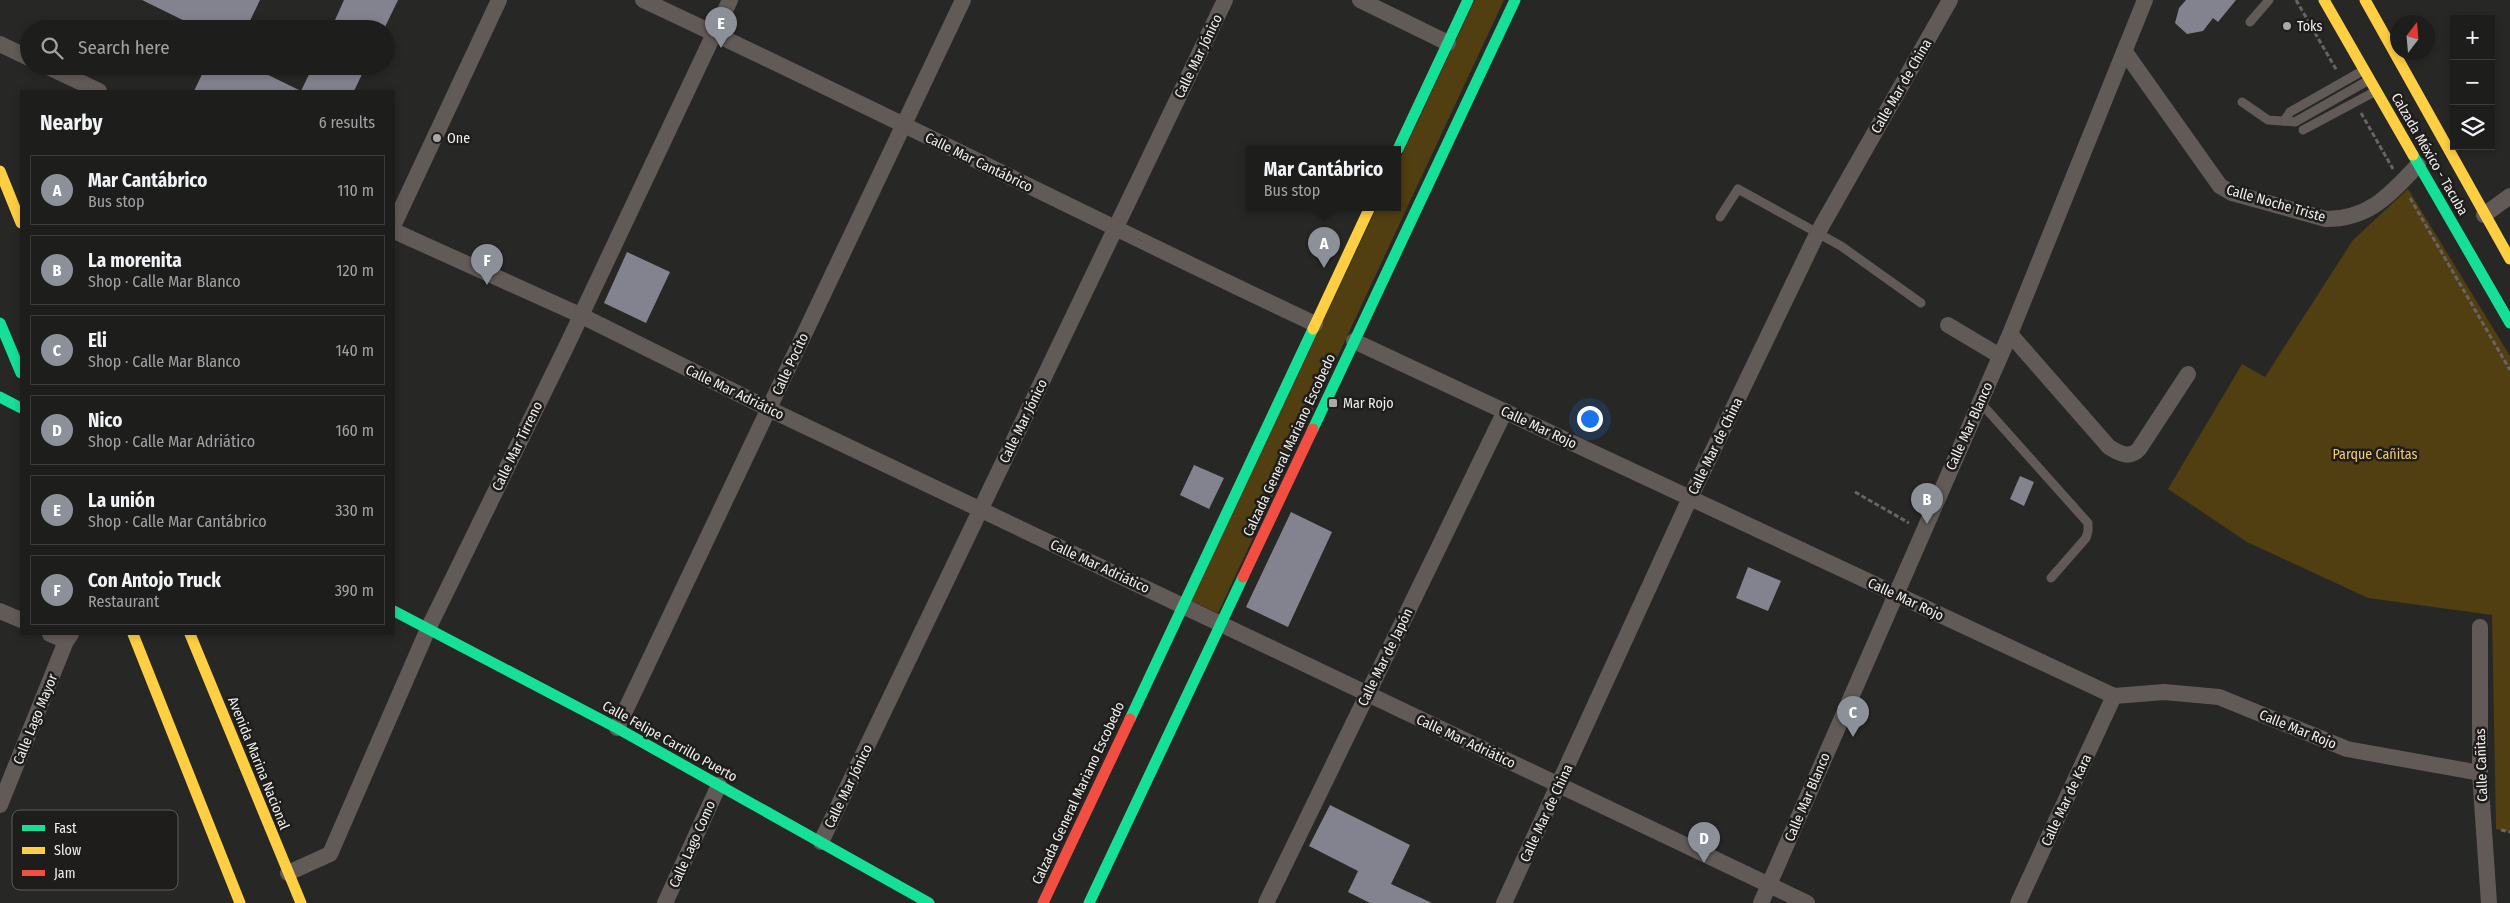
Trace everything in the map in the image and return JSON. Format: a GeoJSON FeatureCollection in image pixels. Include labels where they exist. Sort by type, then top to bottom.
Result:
{"type":"FeatureCollection","features":[{"type":"Feature","properties":{"kind":"main road"},"geometry":{"type":"LineString","coordinates":[[1399,146],[1468,0]]}},
{"type":"Feature","properties":{"kind":"main road","name":"Calzada General Mariano Escobedo"},"geometry":{"type":"LineString","coordinates":[[1089,903],[1515,0]]}},
{"type":"Feature","properties":{"kind":"main road","name":"Calzada México - Tacuba"},"geometry":{"type":"LineString","coordinates":[[2324,0],[2510,323]]}},
{"type":"Feature","properties":{"kind":"main road","name":"Calzada México - Tacuba"},"geometry":{"type":"LineString","coordinates":[[2365,0],[2510,259]]}},
{"type":"Feature","properties":{"kind":"main road"},"geometry":{"type":"LineString","coordinates":[[0,171],[20,221]]}},
{"type":"Feature","properties":{"kind":"main road","name":"Calzada General Mariano Escobedo"},"geometry":{"type":"LineString","coordinates":[[1043,903],[1368,211]]}},
{"type":"Feature","properties":{"kind":"main road"},"geometry":{"type":"LineString","coordinates":[[0,323],[20,371]]}},
{"type":"Feature","properties":{"kind":"main road"},"geometry":{"type":"LineString","coordinates":[[0,397],[20,407]]}},
{"type":"Feature","properties":{"kind":"main road","name":"Calle Felipe Carrillo Puerto"},"geometry":{"type":"LineString","coordinates":[[395,612],[617,728],[929,903]]}},
{"type":"Feature","properties":{"kind":"main road"},"geometry":{"type":"LineString","coordinates":[[133,635],[240,903]]}},
{"type":"Feature","properties":{"kind":"main road","name":"Avenida Marina Nacional"},"geometry":{"type":"LineString","coordinates":[[190,635],[300,903]]}},
{"type":"Feature","properties":{"kind":"street"},"geometry":{"type":"LineString","coordinates":[[395,222],[499,0]]}},
{"type":"Feature","properties":{"kind":"street","name":"Calle Mar Cantábrico"},"geometry":{"type":"LineString","coordinates":[[643,0],[903,125],[1115,230],[1315,324]]}},
{"type":"Feature","properties":{"kind":"street","name":"Calle Mar Tirreno"},"geometry":{"type":"LineString","coordinates":[[288,873],[330,854],[428,629],[730,0]]}},
{"type":"Feature","properties":{"kind":"street","name":"Calle Pocito"},"geometry":{"type":"LineString","coordinates":[[617,728],[963,0]]}},
{"type":"Feature","properties":{"kind":"street","name":"Calle Mar Jónico"},"geometry":{"type":"LineString","coordinates":[[821,842],[1225,0]]}},
{"type":"Feature","properties":{"kind":"street"},"geometry":{"type":"LineString","coordinates":[[1360,0],[1448,43]]}},
{"type":"Feature","properties":{"kind":"street","name":"Calle Mar de China"},"geometry":{"type":"LineString","coordinates":[[1504,903],[1690,498],[1818,234],[1950,0]]}},
{"type":"Feature","properties":{"kind":"street","name":"Calle Mar Blanco"},"geometry":{"type":"LineString","coordinates":[[1761,903],[2010,334],[2146,0]]}},
{"type":"Feature","properties":{"kind":"street"},"geometry":{"type":"LineString","coordinates":[[0,44],[20,54]]}},
{"type":"Feature","properties":{"kind":"street","name":"Calle Noche Triste"},"geometry":{"type":"LineString","coordinates":[[2125,52],[2220,186],[2232,193],[2326,218],[2338,218],[2360,214],[2381,202],[2418,165]]}},
{"type":"Feature","properties":{"kind":"street"},"geometry":{"type":"LineString","coordinates":[[65,75],[97,90]]}},
{"type":"Feature","properties":{"kind":"street"},"geometry":{"type":"LineString","coordinates":[[2484,215],[2510,196]]}},
{"type":"Feature","properties":{"kind":"street","name":"Calle Mar Adriático"},"geometry":{"type":"LineString","coordinates":[[395,231],[580,315],[769,409],[1807,903]]}},
{"type":"Feature","properties":{"kind":"street"},"geometry":{"type":"LineString","coordinates":[[1948,325],[2000,356]]}},
{"type":"Feature","properties":{"kind":"street"},"geometry":{"type":"LineString","coordinates":[[2010,334],[2109,447],[2127,456],[2134,454],[2139,449],[2188,374]]}},
{"type":"Feature","properties":{"kind":"street","name":"Calle Mar Rojo"},"geometry":{"type":"LineString","coordinates":[[1354,341],[2114,696],[2164,692],[2219,697],[2347,749],[2480,772]]}},
{"type":"Feature","properties":{"kind":"street","name":"Calle Mar de Japón"},"geometry":{"type":"LineString","coordinates":[[1266,903],[1505,411]]}},
{"type":"Feature","properties":{"kind":"street"},"geometry":{"type":"LineString","coordinates":[[0,611],[20,620]]}},
{"type":"Feature","properties":{"kind":"street","name":"Calle Cañitas"},"geometry":{"type":"LineString","coordinates":[[2480,627],[2480,772],[2489,903]]}},
{"type":"Feature","properties":{"kind":"street","name":"Calle Lago Mayor"},"geometry":{"type":"LineString","coordinates":[[0,805],[68,637]]}},
{"type":"Feature","properties":{"kind":"street","name":"Calle Mar de Kara"},"geometry":{"type":"LineString","coordinates":[[2018,903],[2114,696]]}},
{"type":"Feature","properties":{"kind":"street","name":"Calle Lago Como"},"geometry":{"type":"LineString","coordinates":[[665,903],[719,785]]}},
{"type":"Feature","properties":{"kind":"lane"},"geometry":{"type":"LineString","coordinates":[[2250,22],[2269,0]]}},
{"type":"Feature","properties":{"kind":"lane"},"geometry":{"type":"LineString","coordinates":[[2284,121],[2290,112],[2367,75]]}},
{"type":"Feature","properties":{"kind":"lane"},"geometry":{"type":"LineString","coordinates":[[2242,102],[2268,120],[2278,123],[2284,121],[2295,122],[2367,75]]}},
{"type":"Feature","properties":{"kind":"lane"},"geometry":{"type":"LineString","coordinates":[[2303,130],[2376,91]]}},
{"type":"Feature","properties":{"kind":"lane"},"geometry":{"type":"LineString","coordinates":[[1720,217],[1738,189],[1841,246],[1921,302]]}},
{"type":"Feature","properties":{"kind":"lane"},"geometry":{"type":"LineString","coordinates":[[1980,402],[2088,523],[2086,538],[2051,578]]}},
{"type":"Feature","properties":{"kind":"path"},"geometry":{"type":"LineString","coordinates":[[1855,492],[1923,531]]}},
{"type":"Feature","properties":{"kind":"green space"},"geometry":{"type":"Polygon","coordinates":[[[1475,0],[1504,0],[1218,613],[1191,601],[1375,211],[1401,211],[1401,157],[1475,0]]]}},
{"type":"Feature","properties":{"kind":"green space","name":"Parque Cañitas"},"geometry":{"type":"Polygon","coordinates":[[[2408,189],[2510,356],[2510,832],[2496,829],[2492,615],[2368,598],[2247,542],[2168,489],[2242,364],[2265,377],[2353,240],[2408,189]]]}},
{"type":"Feature","properties":{"kind":"building"},"geometry":{"type":"Polygon","coordinates":[[[142,0],[260,0],[250,20],[183,20],[142,0]]]}},
{"type":"Feature","properties":{"kind":"building"},"geometry":{"type":"Polygon","coordinates":[[[344,0],[398,0],[388,20],[335,20],[344,0]]]}},
{"type":"Feature","properties":{"kind":"building"},"geometry":{"type":"Polygon","coordinates":[[[2186,0],[2236,0],[2218,22],[2213,18],[2203,31],[2187,34],[2175,23],[2179,8],[2186,0]]]}},
{"type":"Feature","properties":{"kind":"building"},"geometry":{"type":"Polygon","coordinates":[[[202,75],[268,75],[299,90],[194,90],[202,75]]]}},
{"type":"Feature","properties":{"kind":"building"},"geometry":{"type":"Polygon","coordinates":[[[309,75],[362,75],[354,90],[301,90],[309,75]]]}},
{"type":"Feature","properties":{"kind":"building"},"geometry":{"type":"Polygon","coordinates":[[[627,252],[670,272],[646,323],[604,303],[627,252]]]}},
{"type":"Feature","properties":{"kind":"building"},"geometry":{"type":"Polygon","coordinates":[[[1194,465],[1224,478],[1209,509],[1180,495],[1194,465]]]}},
{"type":"Feature","properties":{"kind":"building"},"geometry":{"type":"Polygon","coordinates":[[[2020,476],[2034,482],[2024,506],[2010,499],[2020,476]]]}},
{"type":"Feature","properties":{"kind":"building"},"geometry":{"type":"Polygon","coordinates":[[[1291,512],[1332,532],[1288,627],[1246,607],[1291,512]]]}},
{"type":"Feature","properties":{"kind":"building"},"geometry":{"type":"Polygon","coordinates":[[[1748,567],[1781,581],[1768,611],[1736,598],[1748,567]]]}},
{"type":"Feature","properties":{"kind":"building"},"geometry":{"type":"Polygon","coordinates":[[[1330,805],[1410,845],[1391,884],[1432,903],[1370,903],[1348,892],[1358,871],[1309,846],[1330,805]]]}},
{"type":"Feature","properties":{"kind":"traffic: fast"},"geometry":{"type":"LineString","coordinates":[[1399,146],[1468,0]]}},
{"type":"Feature","properties":{"kind":"traffic: fast"},"geometry":{"type":"LineString","coordinates":[[1313,429],[1515,0]]}},
{"type":"Feature","properties":{"kind":"traffic: fast"},"geometry":{"type":"LineString","coordinates":[[2413,155],[2510,323]]}},
{"type":"Feature","properties":{"kind":"traffic: fast"},"geometry":{"type":"LineString","coordinates":[[0,323],[20,371]]}},
{"type":"Feature","properties":{"kind":"traffic: fast"},"geometry":{"type":"LineString","coordinates":[[1130,719],[1313,329]]}},
{"type":"Feature","properties":{"kind":"traffic: fast"},"geometry":{"type":"LineString","coordinates":[[0,397],[20,407]]}},
{"type":"Feature","properties":{"kind":"traffic: fast"},"geometry":{"type":"LineString","coordinates":[[1089,903],[1243,577]]}},
{"type":"Feature","properties":{"kind":"traffic: fast"},"geometry":{"type":"LineString","coordinates":[[395,612],[617,728],[929,903]]}},
{"type":"Feature","properties":{"kind":"traffic: slow"},"geometry":{"type":"LineString","coordinates":[[2324,0],[2413,155]]}},
{"type":"Feature","properties":{"kind":"traffic: slow"},"geometry":{"type":"LineString","coordinates":[[2365,0],[2510,259]]}},
{"type":"Feature","properties":{"kind":"traffic: slow"},"geometry":{"type":"LineString","coordinates":[[0,171],[20,221]]}},
{"type":"Feature","properties":{"kind":"traffic: slow"},"geometry":{"type":"LineString","coordinates":[[1313,329],[1368,211]]}},
{"type":"Feature","properties":{"kind":"traffic: slow"},"geometry":{"type":"LineString","coordinates":[[133,635],[240,903]]}},
{"type":"Feature","properties":{"kind":"traffic: slow"},"geometry":{"type":"LineString","coordinates":[[190,635],[301,903]]}},
{"type":"Feature","properties":{"kind":"traffic: jam"},"geometry":{"type":"LineString","coordinates":[[1243,577],[1313,429]]}},
{"type":"Feature","properties":{"kind":"traffic: jam"},"geometry":{"type":"LineString","coordinates":[[1043,903],[1130,719]]}},
{"type":"Feature","properties":{"kind":"place","name":"Toks"},"geometry":{"type":"Point","coordinates":[2287,26]}},
{"type":"Feature","properties":{"kind":"place","name":"La unión"},"geometry":{"type":"Point","coordinates":[721,48]}},
{"type":"Feature","properties":{"kind":"place","name":"One"},"geometry":{"type":"Point","coordinates":[437,138]}},
{"type":"Feature","properties":{"kind":"place","name":"Mar Cantábrico"},"geometry":{"type":"Point","coordinates":[1324,268]}},
{"type":"Feature","properties":{"kind":"place","name":"Con Antojo Truck"},"geometry":{"type":"Point","coordinates":[487,285]}},
{"type":"Feature","properties":{"kind":"place","name":"Mar Rojo"},"geometry":{"type":"Point","coordinates":[1333,403]}},
{"type":"Feature","properties":{"kind":"place","name":"La morenita"},"geometry":{"type":"Point","coordinates":[1927,524]}},
{"type":"Feature","properties":{"kind":"place","name":"Eli"},"geometry":{"type":"Point","coordinates":[1853,737]}},
{"type":"Feature","properties":{"kind":"place","name":"Nico"},"geometry":{"type":"Point","coordinates":[1704,863]}}]}
